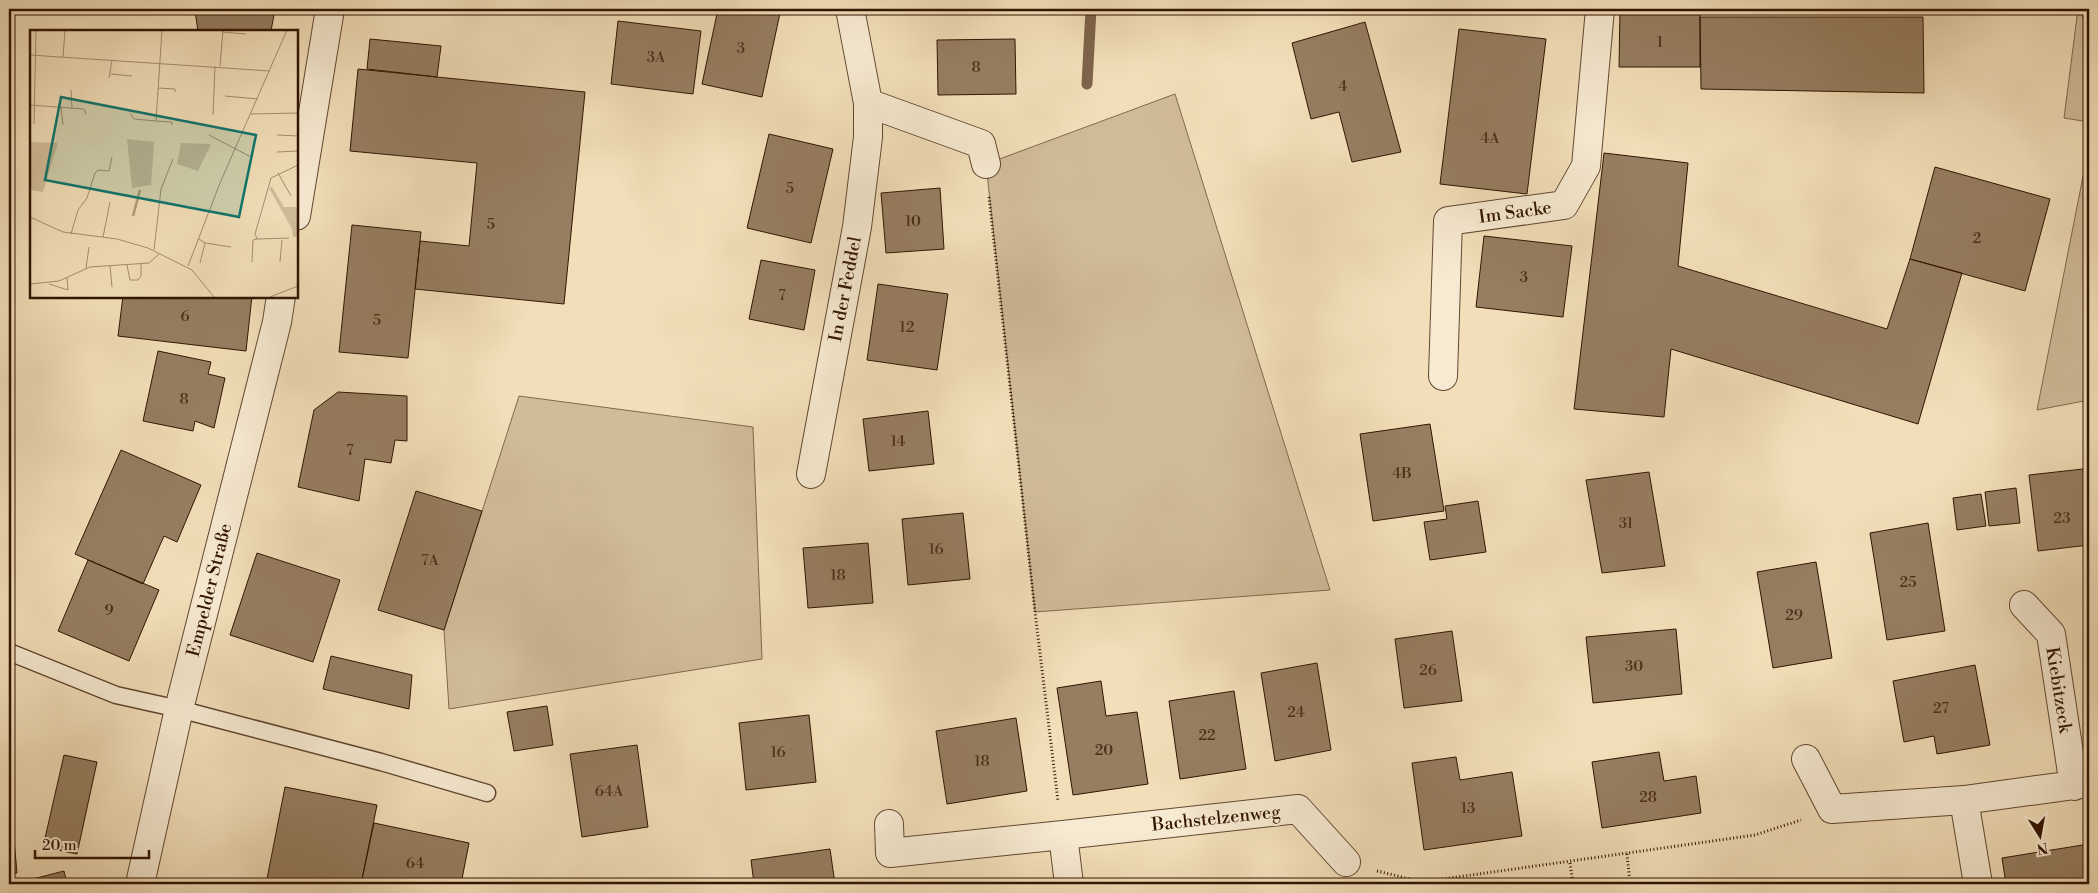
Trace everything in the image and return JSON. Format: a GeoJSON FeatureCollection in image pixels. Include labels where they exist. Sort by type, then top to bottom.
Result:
{"type":"FeatureCollection","features":[{"type":"Feature","properties":{"kind":"street"},"geometry":{"type":"LineString","coordinates":[[298,204],[330,9]]}},
{"type":"Feature","properties":{"kind":"street","name":"In der Feddel"},"geometry":{"type":"LineString","coordinates":[[811,474],[857,227],[868,136],[868,103],[850,9]]}},
{"type":"Feature","properties":{"kind":"street","name":"Im Sacke"},"geometry":{"type":"LineString","coordinates":[[1443,376],[1448,221],[1564,205],[1586,166],[1600,9]]}},
{"type":"Feature","properties":{"kind":"street"},"geometry":{"type":"LineString","coordinates":[[868,103],[981,144],[986,164]]}},
{"type":"Feature","properties":{"kind":"street","name":"Empelder Straße"},"geometry":{"type":"LineString","coordinates":[[140,884],[179,709],[282,298]]}},
{"type":"Feature","properties":{"kind":"street","name":"Kiebitzeck"},"geometry":{"type":"LineString","coordinates":[[1832,809],[1964,800],[2081,784],[2051,634],[2024,605]]}},
{"type":"Feature","properties":{"kind":"street"},"geometry":{"type":"LineString","coordinates":[[1806,759],[1832,809]]}},
{"type":"Feature","properties":{"kind":"street"},"geometry":{"type":"LineString","coordinates":[[1964,800],[1978,884]]}},
{"type":"Feature","properties":{"kind":"street","name":"Bachstelzenweg"},"geometry":{"type":"LineString","coordinates":[[889,824],[890,853],[1298,809],[1346,862]]}},
{"type":"Feature","properties":{"kind":"street"},"geometry":{"type":"LineString","coordinates":[[1063,834],[1069,884]]}},
{"type":"Feature","properties":{"kind":"lane"},"geometry":{"type":"LineString","coordinates":[[9,652],[116,695],[179,709],[381,762],[487,793]]}},
{"type":"Feature","properties":{"kind":"path"},"geometry":{"type":"LineString","coordinates":[[986,164],[1035,612],[1063,834]]}},
{"type":"Feature","properties":{"kind":"path"},"geometry":{"type":"LineString","coordinates":[[1346,862],[1422,882],[1755,835],[1832,809]]}},
{"type":"Feature","properties":{"kind":"path"},"geometry":{"type":"LineString","coordinates":[[1627,854],[1630,884]]}},
{"type":"Feature","properties":{"kind":"path"},"geometry":{"type":"LineString","coordinates":[[1570,862],[1573,884]]}},
{"type":"Feature","properties":{"kind":"shaded area"},"geometry":{"type":"Polygon","coordinates":[[[2078,9],[2089,9],[2089,122],[2064,118],[2078,9]]]}},
{"type":"Feature","properties":{"kind":"shaded area"},"geometry":{"type":"Polygon","coordinates":[[[1175,94],[1330,590],[1035,612],[986,164],[1175,94]]]}},
{"type":"Feature","properties":{"kind":"shaded area"},"geometry":{"type":"Polygon","coordinates":[[[2089,146],[2089,400],[2037,410],[2089,146]]]}},
{"type":"Feature","properties":{"kind":"shaded area"},"geometry":{"type":"Polygon","coordinates":[[[519,396],[753,427],[762,659],[449,709],[444,630],[519,396]]]}},
{"type":"Feature","properties":{"kind":"building"},"geometry":{"type":"Polygon","coordinates":[[[213,9],[259,9],[213,12],[213,9]]]}},
{"type":"Feature","properties":{"kind":"building"},"geometry":{"type":"Polygon","coordinates":[[[213,9],[213,12],[275,9],[271,30],[198,30],[195,11],[213,9]]]}},
{"type":"Feature","properties":{"kind":"building"},"geometry":{"type":"Polygon","coordinates":[[[718,9],[759,9],[780,13],[762,97],[702,84],[718,9]]]}},
{"type":"Feature","properties":{"kind":"building"},"geometry":{"type":"Polygon","coordinates":[[[1620,9],[1700,9],[1700,67],[1619,67],[1620,9]]]}},
{"type":"Feature","properties":{"kind":"building"},"geometry":{"type":"Polygon","coordinates":[[[2083,9],[2089,9],[2089,18],[2083,18],[2083,9]]]}},
{"type":"Feature","properties":{"kind":"building"},"geometry":{"type":"Polygon","coordinates":[[[1700,17],[1923,17],[1924,93],[1701,89],[1700,17]]]}},
{"type":"Feature","properties":{"kind":"building"},"geometry":{"type":"Polygon","coordinates":[[[618,21],[701,31],[693,94],[611,84],[618,21]]]}},
{"type":"Feature","properties":{"kind":"building"},"geometry":{"type":"Polygon","coordinates":[[[1365,22],[1401,152],[1352,162],[1339,112],[1311,119],[1292,43],[1365,22]]]}},
{"type":"Feature","properties":{"kind":"building"},"geometry":{"type":"Polygon","coordinates":[[[1459,29],[1546,39],[1527,194],[1440,184],[1459,29]]]}},
{"type":"Feature","properties":{"kind":"building"},"geometry":{"type":"Polygon","coordinates":[[[370,39],[441,46],[437,77],[367,69],[370,39]]]}},
{"type":"Feature","properties":{"kind":"building"},"geometry":{"type":"Polygon","coordinates":[[[1015,39],[1016,94],[938,95],[937,40],[1015,39]]]}},
{"type":"Feature","properties":{"kind":"building"},"geometry":{"type":"Polygon","coordinates":[[[358,69],[585,92],[564,304],[415,289],[420,241],[469,246],[477,163],[350,151],[358,69]]]}},
{"type":"Feature","properties":{"kind":"building"},"geometry":{"type":"Polygon","coordinates":[[[769,134],[833,149],[811,243],[747,228],[769,134]]]}},
{"type":"Feature","properties":{"kind":"building"},"geometry":{"type":"Polygon","coordinates":[[[1604,153],[1688,163],[1678,266],[1887,329],[1910,259],[1962,273],[1918,424],[1671,349],[1664,417],[1574,409],[1604,153]]]}},
{"type":"Feature","properties":{"kind":"building"},"geometry":{"type":"Polygon","coordinates":[[[1935,167],[2050,199],[2025,291],[1910,259],[1935,167]]]}},
{"type":"Feature","properties":{"kind":"building"},"geometry":{"type":"Polygon","coordinates":[[[940,188],[944,249],[886,253],[881,193],[940,188]]]}},
{"type":"Feature","properties":{"kind":"building"},"geometry":{"type":"Polygon","coordinates":[[[352,225],[421,232],[408,358],[339,352],[352,225]]]}},
{"type":"Feature","properties":{"kind":"building"},"geometry":{"type":"Polygon","coordinates":[[[1484,236],[1572,246],[1563,317],[1476,307],[1484,236]]]}},
{"type":"Feature","properties":{"kind":"building"},"geometry":{"type":"Polygon","coordinates":[[[761,260],[815,270],[804,330],[749,319],[761,260]]]}},
{"type":"Feature","properties":{"kind":"building"},"geometry":{"type":"Polygon","coordinates":[[[878,284],[948,294],[937,370],[867,360],[878,284]]]}},
{"type":"Feature","properties":{"kind":"building"},"geometry":{"type":"Polygon","coordinates":[[[123,298],[252,298],[246,351],[118,336],[123,298]]]}},
{"type":"Feature","properties":{"kind":"building"},"geometry":{"type":"Polygon","coordinates":[[[158,351],[211,362],[208,374],[225,378],[214,428],[195,421],[193,431],[143,421],[158,351]]]}},
{"type":"Feature","properties":{"kind":"building"},"geometry":{"type":"Polygon","coordinates":[[[338,392],[407,396],[407,441],[395,440],[391,463],[365,459],[359,501],[298,487],[314,410],[338,392]]]}},
{"type":"Feature","properties":{"kind":"building"},"geometry":{"type":"Polygon","coordinates":[[[928,411],[934,464],[869,471],[863,419],[928,411]]]}},
{"type":"Feature","properties":{"kind":"building"},"geometry":{"type":"Polygon","coordinates":[[[1430,424],[1444,511],[1373,521],[1360,434],[1430,424]]]}},
{"type":"Feature","properties":{"kind":"building"},"geometry":{"type":"Polygon","coordinates":[[[121,450],[201,485],[177,542],[164,536],[143,584],[75,554],[121,450]]]}},
{"type":"Feature","properties":{"kind":"building"},"geometry":{"type":"Polygon","coordinates":[[[2083,469],[2085,492],[2089,492],[2089,545],[2038,551],[2029,475],[2083,469]]]}},
{"type":"Feature","properties":{"kind":"building"},"geometry":{"type":"Polygon","coordinates":[[[1649,472],[1665,566],[1602,573],[1586,480],[1649,472]]]}},
{"type":"Feature","properties":{"kind":"building"},"geometry":{"type":"Polygon","coordinates":[[[2016,488],[2020,523],[1989,526],[1985,492],[2016,488]]]}},
{"type":"Feature","properties":{"kind":"building"},"geometry":{"type":"Polygon","coordinates":[[[416,491],[482,511],[444,630],[378,610],[416,491]]]}},
{"type":"Feature","properties":{"kind":"building"},"geometry":{"type":"Polygon","coordinates":[[[1981,494],[1986,526],[1957,530],[1953,498],[1981,494]]]}},
{"type":"Feature","properties":{"kind":"building"},"geometry":{"type":"Polygon","coordinates":[[[1478,501],[1486,552],[1430,560],[1424,522],[1447,519],[1445,506],[1478,501]]]}},
{"type":"Feature","properties":{"kind":"building"},"geometry":{"type":"Polygon","coordinates":[[[963,513],[970,579],[908,585],[902,519],[963,513]]]}},
{"type":"Feature","properties":{"kind":"building"},"geometry":{"type":"Polygon","coordinates":[[[1928,523],[1945,631],[1887,640],[1870,533],[1928,523]]]}},
{"type":"Feature","properties":{"kind":"building"},"geometry":{"type":"Polygon","coordinates":[[[868,543],[873,603],[808,608],[803,548],[868,543]]]}},
{"type":"Feature","properties":{"kind":"building"},"geometry":{"type":"Polygon","coordinates":[[[257,553],[340,580],[313,662],[230,635],[257,553]]]}},
{"type":"Feature","properties":{"kind":"building"},"geometry":{"type":"Polygon","coordinates":[[[88,560],[159,590],[129,661],[58,631],[88,560]]]}},
{"type":"Feature","properties":{"kind":"building"},"geometry":{"type":"Polygon","coordinates":[[[1816,562],[1832,658],[1773,668],[1757,572],[1816,562]]]}},
{"type":"Feature","properties":{"kind":"building"},"geometry":{"type":"Polygon","coordinates":[[[1676,629],[1682,694],[1593,703],[1586,637],[1676,629]]]}},
{"type":"Feature","properties":{"kind":"building"},"geometry":{"type":"Polygon","coordinates":[[[1452,631],[1462,701],[1404,708],[1395,639],[1452,631]]]}},
{"type":"Feature","properties":{"kind":"building"},"geometry":{"type":"Polygon","coordinates":[[[2089,651],[2089,674],[2086,652],[2089,651]]]}},
{"type":"Feature","properties":{"kind":"building"},"geometry":{"type":"Polygon","coordinates":[[[331,656],[412,675],[409,709],[323,689],[331,656]]]}},
{"type":"Feature","properties":{"kind":"building"},"geometry":{"type":"Polygon","coordinates":[[[1317,663],[1331,750],[1275,761],[1261,673],[1317,663]]]}},
{"type":"Feature","properties":{"kind":"building"},"geometry":{"type":"Polygon","coordinates":[[[1975,665],[1990,745],[1937,754],[1934,736],[1904,742],[1893,681],[1975,665]]]}},
{"type":"Feature","properties":{"kind":"building"},"geometry":{"type":"Polygon","coordinates":[[[1101,681],[1106,716],[1137,712],[1148,784],[1073,795],[1057,688],[1101,681]]]}},
{"type":"Feature","properties":{"kind":"building"},"geometry":{"type":"Polygon","coordinates":[[[1234,691],[1246,769],[1180,779],[1169,701],[1234,691]]]}},
{"type":"Feature","properties":{"kind":"building"},"geometry":{"type":"Polygon","coordinates":[[[547,706],[553,745],[514,751],[507,712],[547,706]]]}},
{"type":"Feature","properties":{"kind":"building"},"geometry":{"type":"Polygon","coordinates":[[[809,715],[816,782],[746,790],[739,723],[809,715]]]}},
{"type":"Feature","properties":{"kind":"building"},"geometry":{"type":"Polygon","coordinates":[[[1016,718],[1027,791],[947,804],[936,731],[1016,718]]]}},
{"type":"Feature","properties":{"kind":"building"},"geometry":{"type":"Polygon","coordinates":[[[637,745],[648,827],[582,837],[570,754],[637,745]]]}},
{"type":"Feature","properties":{"kind":"building"},"geometry":{"type":"Polygon","coordinates":[[[1659,752],[1664,781],[1696,776],[1701,813],[1602,828],[1592,762],[1659,752]]]}},
{"type":"Feature","properties":{"kind":"building"},"geometry":{"type":"Polygon","coordinates":[[[64,755],[97,762],[77,854],[43,847],[64,755]]]}},
{"type":"Feature","properties":{"kind":"building"},"geometry":{"type":"Polygon","coordinates":[[[1456,757],[1460,780],[1512,772],[1522,836],[1424,850],[1412,763],[1456,757]]]}},
{"type":"Feature","properties":{"kind":"building"},"geometry":{"type":"Polygon","coordinates":[[[285,787],[377,805],[361,884],[266,884],[285,787]]]}},
{"type":"Feature","properties":{"kind":"building"},"geometry":{"type":"Polygon","coordinates":[[[374,823],[469,843],[461,884],[361,884],[374,823]]]}},
{"type":"Feature","properties":{"kind":"building"},"geometry":{"type":"Polygon","coordinates":[[[9,828],[13,828],[17,873],[9,874],[9,828]]]}},
{"type":"Feature","properties":{"kind":"building"},"geometry":{"type":"Polygon","coordinates":[[[2089,844],[2089,884],[2006,884],[2002,858],[2089,844]]]}},
{"type":"Feature","properties":{"kind":"building"},"geometry":{"type":"Polygon","coordinates":[[[830,849],[835,884],[754,884],[751,860],[830,849]]]}},
{"type":"Feature","properties":{"kind":"building"},"geometry":{"type":"Polygon","coordinates":[[[64,871],[67,884],[21,884],[21,882],[64,871]]]}},
{"type":"Feature","properties":{"kind":"waterway"},"geometry":{"type":"LineString","coordinates":[[1087,84],[1091,9]]}}]}
